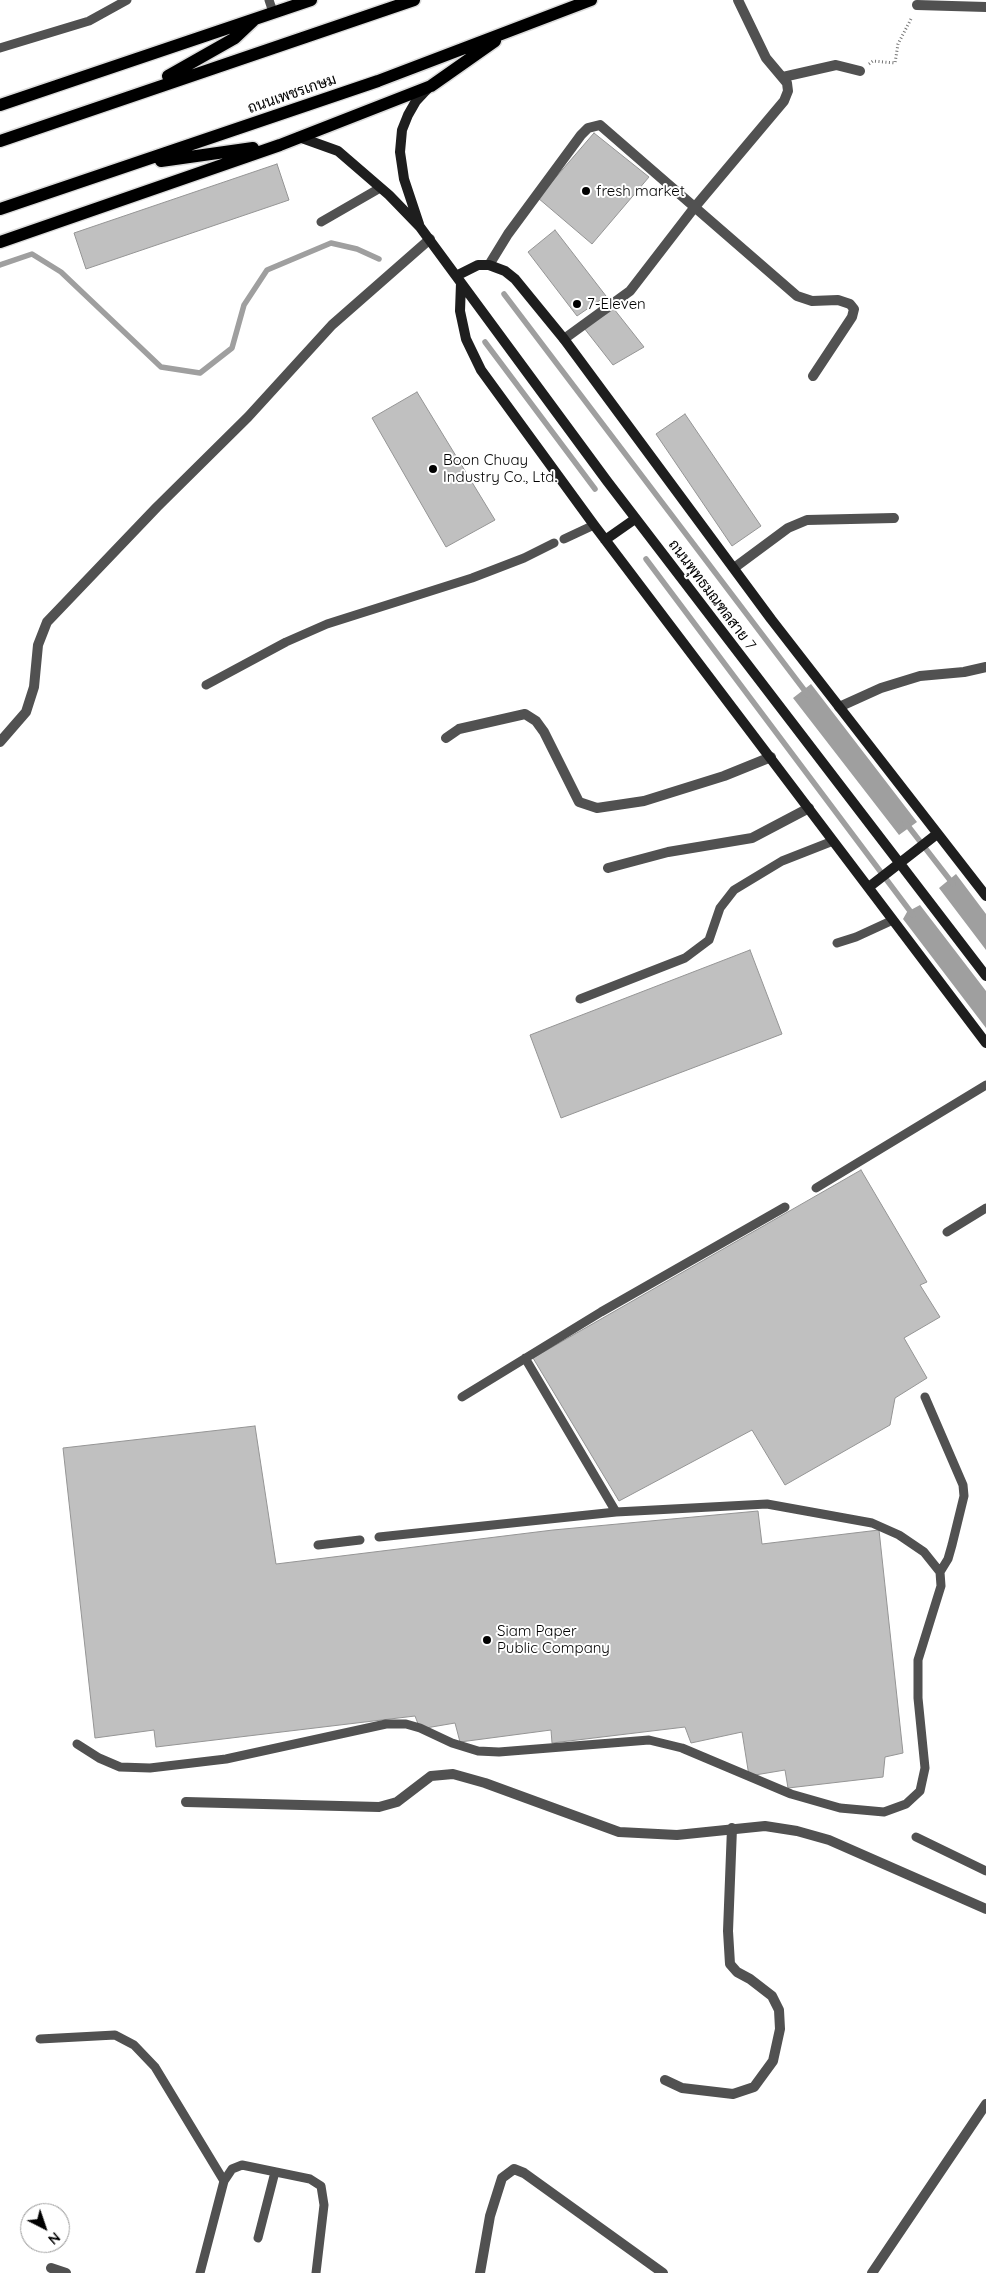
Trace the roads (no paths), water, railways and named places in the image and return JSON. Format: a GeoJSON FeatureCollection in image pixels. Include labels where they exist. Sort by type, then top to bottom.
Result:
{"type":"FeatureCollection","features":[{"type":"Feature","properties":{"kind":"main road"},"geometry":{"type":"LineString","coordinates":[[135,94],[236,38],[271,6],[311,0]]}},
{"type":"Feature","properties":{"kind":"main road"},"geometry":{"type":"LineString","coordinates":[[0,141],[414,0]]}},
{"type":"Feature","properties":{"kind":"main road","name":"ถนนเพชรเกษม"},"geometry":{"type":"LineString","coordinates":[[0,209],[378,81],[591,0]]}},
{"type":"Feature","properties":{"kind":"main road"},"geometry":{"type":"LineString","coordinates":[[0,105],[256,18]]}},
{"type":"Feature","properties":{"kind":"main road"},"geometry":{"type":"LineString","coordinates":[[0,242],[280,144],[431,86],[511,30]]}},
{"type":"Feature","properties":{"kind":"main road","name":"ถนนพุทธมณฑลสาย 7"},"geometry":{"type":"LineString","coordinates":[[420,227],[404,180],[400,152],[402,130],[408,115],[416,101],[431,86]]}},
{"type":"Feature","properties":{"kind":"main road","name":"ถนนพุทธมณฑลสาย 7"},"geometry":{"type":"LineString","coordinates":[[299,137],[338,151],[380,188],[430,239],[636,518],[898,864],[986,976]]}},
{"type":"Feature","properties":{"kind":"main road"},"geometry":{"type":"LineString","coordinates":[[140,163],[280,144]]}},
{"type":"Feature","properties":{"kind":"main road"},"geometry":{"type":"LineString","coordinates":[[986,896],[839,707],[564,339],[515,279],[504,270],[489,265],[478,266],[459,279],[460,311],[466,338],[480,370],[605,540],[810,808],[986,1043]]}},
{"type":"Feature","properties":{"kind":"main road"},"geometry":{"type":"LineString","coordinates":[[605,540],[636,518]]}},
{"type":"Feature","properties":{"kind":"main road"},"geometry":{"type":"LineString","coordinates":[[869,887],[937,834]]}},
{"type":"Feature","properties":{"kind":"street"},"geometry":{"type":"LineString","coordinates":[[564,339],[624,298],[694,208],[784,101],[788,91],[783,77],[766,58],[738,0]]}},
{"type":"Feature","properties":{"kind":"street"},"geometry":{"type":"LineString","coordinates":[[918,5],[986,7]]}},
{"type":"Feature","properties":{"kind":"street"},"geometry":{"type":"LineString","coordinates":[[783,77],[836,65],[860,70]]}},
{"type":"Feature","properties":{"kind":"street"},"geometry":{"type":"LineString","coordinates":[[489,265],[508,234],[581,135],[595,125],[600,125],[797,296],[812,301],[838,300],[850,304],[854,309],[852,318],[813,376]]}},
{"type":"Feature","properties":{"kind":"street"},"geometry":{"type":"LineString","coordinates":[[0,742],[26,712],[34,687],[38,645],[47,622],[157,507],[248,417],[332,325],[430,239]]}},
{"type":"Feature","properties":{"kind":"street"},"geometry":{"type":"LineString","coordinates":[[734,568],[788,528],[807,520],[894,518]]}},
{"type":"Feature","properties":{"kind":"street"},"geometry":{"type":"LineString","coordinates":[[839,707],[881,688],[920,676],[964,672],[986,666]]}},
{"type":"Feature","properties":{"kind":"street"},"geometry":{"type":"LineString","coordinates":[[446,738],[459,729],[525,714],[536,720],[544,732],[579,802],[597,808],[644,801],[724,776],[771,757]]}},
{"type":"Feature","properties":{"kind":"street"},"geometry":{"type":"LineString","coordinates":[[608,868],[668,852],[752,838],[810,808]]}},
{"type":"Feature","properties":{"kind":"street"},"geometry":{"type":"LineString","coordinates":[[186,1802],[379,1808],[397,1802],[431,1776],[453,1774],[485,1783],[619,1832],[677,1835],[765,1826],[797,1831],[829,1840],[986,1909]]}},
{"type":"Feature","properties":{"kind":"street"},"geometry":{"type":"LineString","coordinates":[[665,2080],[682,2088],[733,2094],[754,2087],[772,2061],[780,2029],[779,2010],[772,1996],[750,1979],[736,1972],[730,1964],[728,1931],[732,1828]]}},
{"type":"Feature","properties":{"kind":"street"},"geometry":{"type":"LineString","coordinates":[[872,2273],[986,2104]]}},
{"type":"Feature","properties":{"kind":"street"},"geometry":{"type":"LineString","coordinates":[[480,2273],[490,2216],[502,2178],[514,2169],[524,2173],[663,2273]]}},
{"type":"Feature","properties":{"kind":"street"},"geometry":{"type":"LineString","coordinates":[[51,2268],[66,2273]]}},
{"type":"Feature","properties":{"kind":"lane"},"geometry":{"type":"LineString","coordinates":[[0,48],[72,27],[127,0]]}},
{"type":"Feature","properties":{"kind":"lane"},"geometry":{"type":"LineString","coordinates":[[321,222],[380,188]]}},
{"type":"Feature","properties":{"kind":"lane"},"geometry":{"type":"LineString","coordinates":[[564,539],[594,525]]}},
{"type":"Feature","properties":{"kind":"lane"},"geometry":{"type":"LineString","coordinates":[[206,685],[286,642],[327,624],[472,578],[554,544]]}},
{"type":"Feature","properties":{"kind":"lane"},"geometry":{"type":"LineString","coordinates":[[580,999],[693,953],[709,940],[720,908],[734,890],[782,861],[833,841]]}},
{"type":"Feature","properties":{"kind":"lane"},"geometry":{"type":"LineString","coordinates":[[837,943],[856,937],[893,920]]}},
{"type":"Feature","properties":{"kind":"lane"},"geometry":{"type":"LineString","coordinates":[[816,1188],[986,1085]]}},
{"type":"Feature","properties":{"kind":"lane"},"geometry":{"type":"LineString","coordinates":[[462,1396],[785,1207]]}},
{"type":"Feature","properties":{"kind":"lane"},"geometry":{"type":"LineString","coordinates":[[947,1232],[986,1208]]}},
{"type":"Feature","properties":{"kind":"lane"},"geometry":{"type":"LineString","coordinates":[[525,1358],[616,1512]]}},
{"type":"Feature","properties":{"kind":"lane"},"geometry":{"type":"LineString","coordinates":[[77,1744],[99,1758],[120,1767],[150,1768],[226,1759],[386,1724],[406,1724],[420,1728],[452,1743],[478,1751],[498,1752],[649,1740],[682,1748],[791,1794],[840,1808],[884,1812],[906,1804],[920,1790],[925,1768],[918,1698],[918,1660],[941,1586],[940,1572],[948,1558],[964,1496],[963,1485],[926,1397]]}},
{"type":"Feature","properties":{"kind":"lane"},"geometry":{"type":"LineString","coordinates":[[379,1537],[616,1512],[767,1504],[872,1523],[899,1535],[924,1552],[940,1572]]}},
{"type":"Feature","properties":{"kind":"lane"},"geometry":{"type":"LineString","coordinates":[[318,1545],[360,1540]]}},
{"type":"Feature","properties":{"kind":"lane"},"geometry":{"type":"LineString","coordinates":[[916,1837],[986,1872]]}},
{"type":"Feature","properties":{"kind":"lane"},"geometry":{"type":"LineString","coordinates":[[40,2038],[116,2035],[134,2045],[155,2067],[224,2181]]}},
{"type":"Feature","properties":{"kind":"lane"},"geometry":{"type":"LineString","coordinates":[[200,2273],[224,2181],[232,2169],[242,2165],[310,2179],[321,2186],[324,2205],[316,2273]]}},
{"type":"Feature","properties":{"kind":"lane"},"geometry":{"type":"LineString","coordinates":[[258,2238],[275,2172]]}},
{"type":"Feature","properties":{"kind":"waterway"},"geometry":{"type":"LineString","coordinates":[[0,265],[32,254],[61,272],[161,367],[200,373],[232,348],[244,305],[267,270],[331,243],[357,249],[379,259]]}},
{"type":"Feature","properties":{"kind":"waterway"},"geometry":{"type":"LineString","coordinates":[[504,294],[808,695]]}},
{"type":"Feature","properties":{"kind":"waterway"},"geometry":{"type":"LineString","coordinates":[[485,342],[595,489]]}},
{"type":"Feature","properties":{"kind":"waterway"},"geometry":{"type":"LineString","coordinates":[[646,559],[913,915]]}},
{"type":"Feature","properties":{"kind":"waterway"},"geometry":{"type":"LineString","coordinates":[[905,822],[953,884]]}},
{"type":"Feature","properties":{"kind":"place","name":"fresh market"},"geometry":{"type":"Point","coordinates":[586,191]}},
{"type":"Feature","properties":{"kind":"place","name":"7-Eleven"},"geometry":{"type":"Point","coordinates":[577,304]}},
{"type":"Feature","properties":{"kind":"place","name":"Boon Chuay Industry Co., Ltd."},"geometry":{"type":"Point","coordinates":[433,469]}},
{"type":"Feature","properties":{"kind":"place","name":"Siam Paper Public Company"},"geometry":{"type":"Point","coordinates":[487,1640]}}]}
